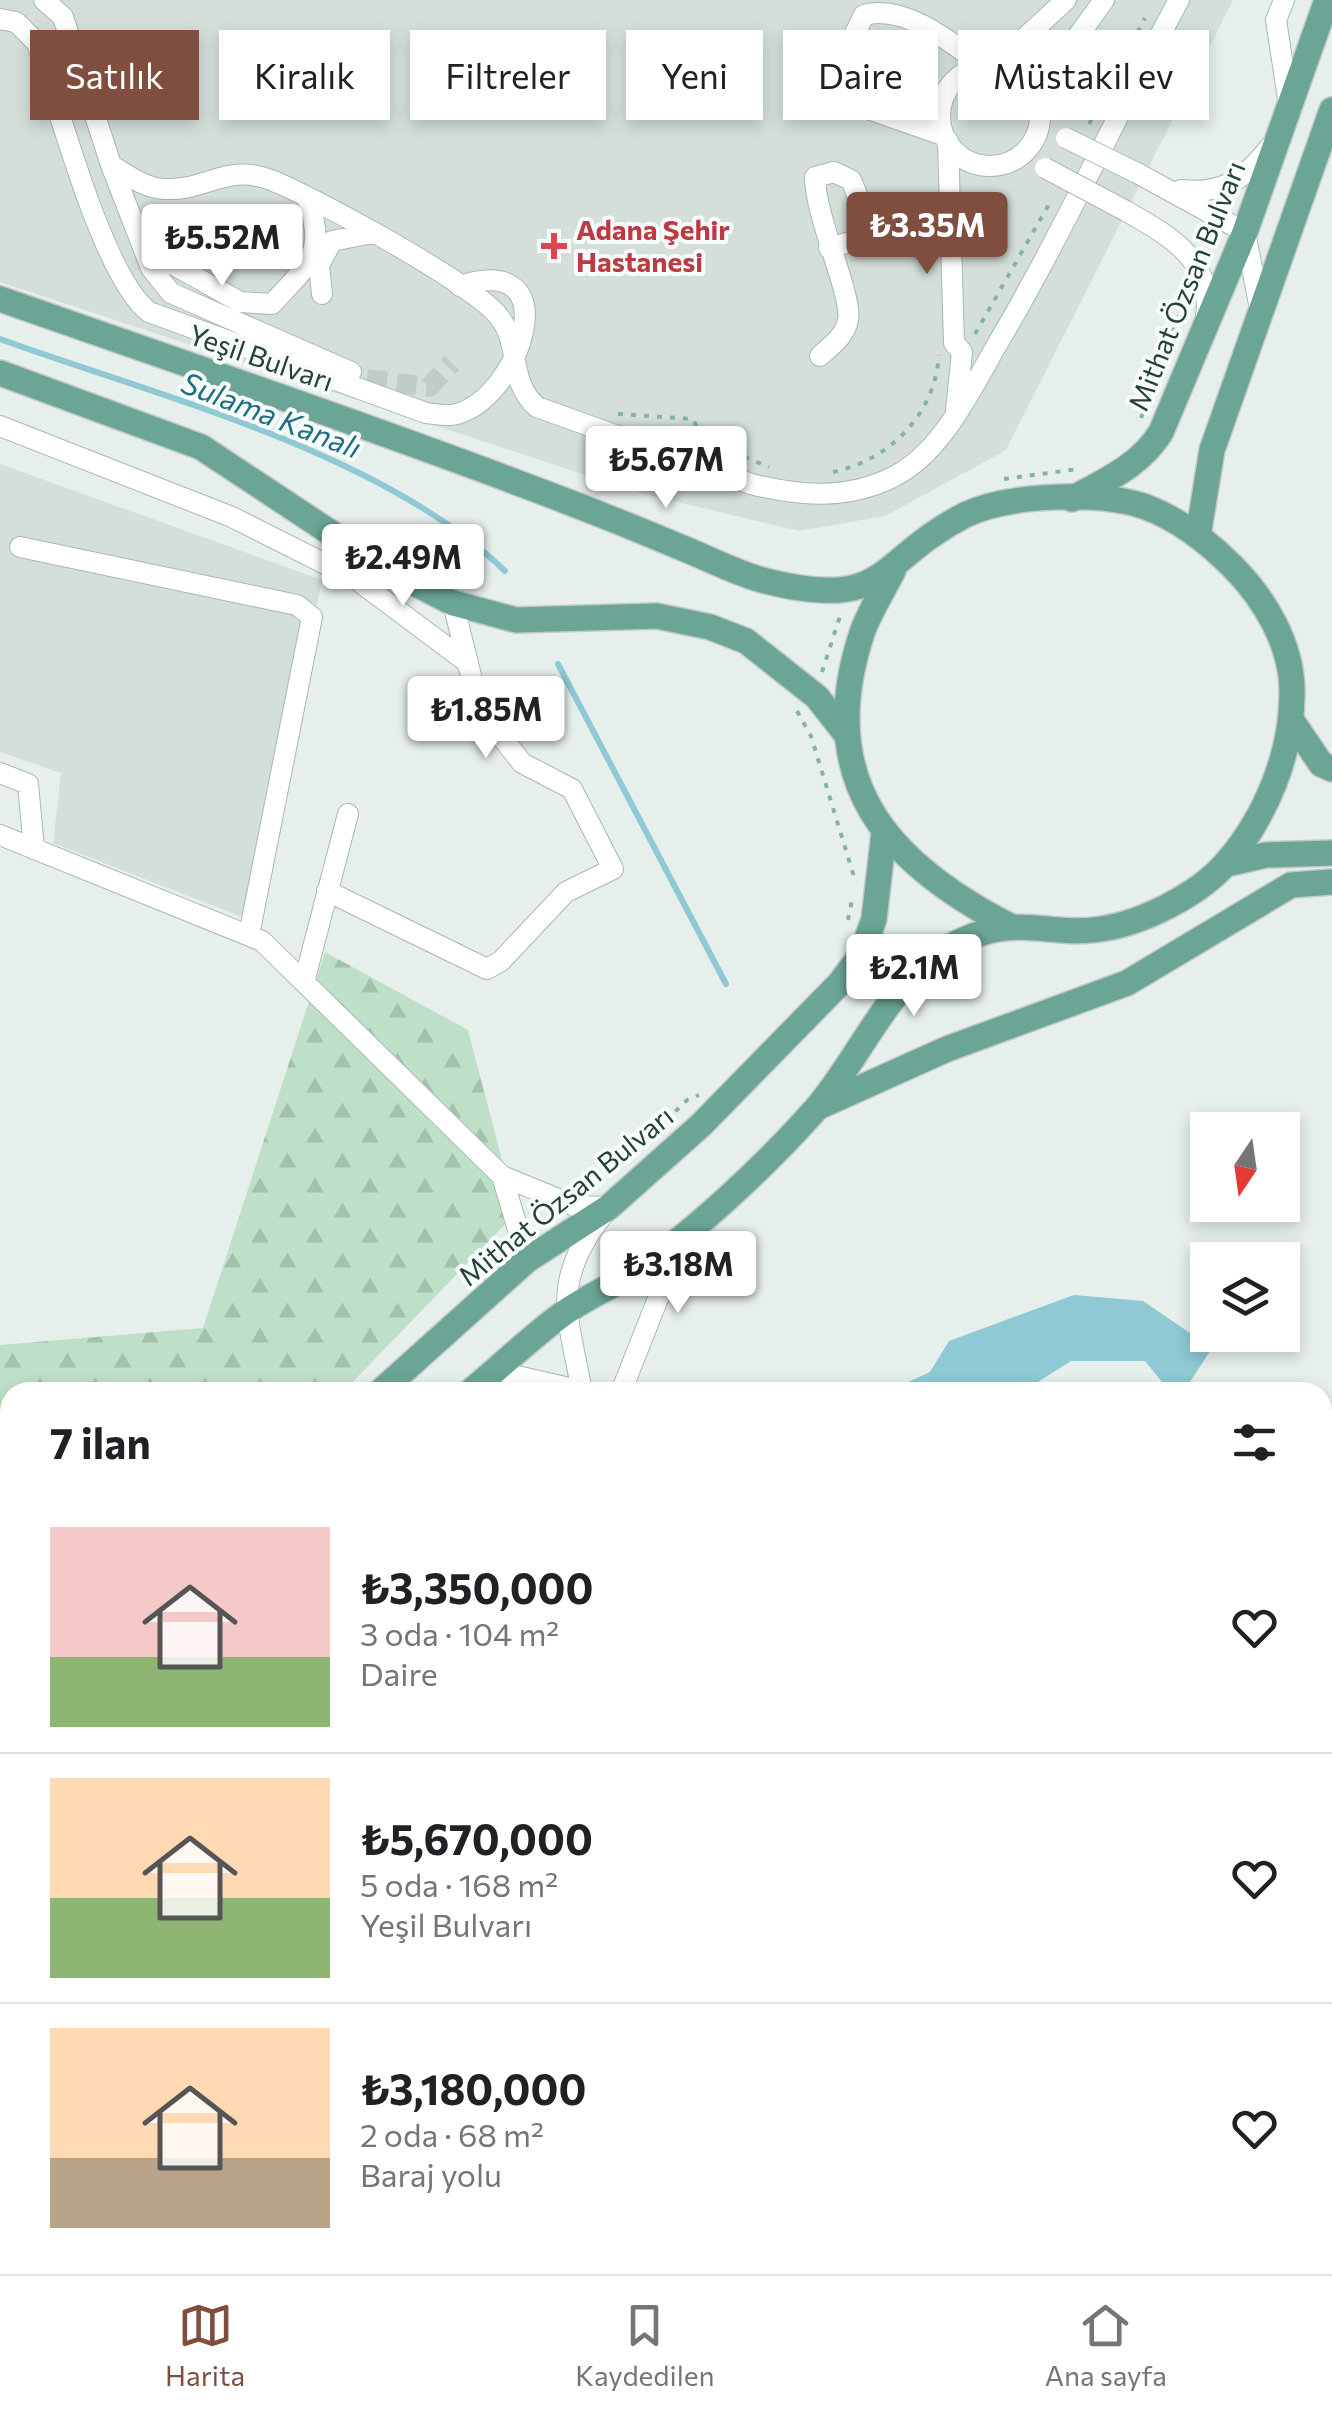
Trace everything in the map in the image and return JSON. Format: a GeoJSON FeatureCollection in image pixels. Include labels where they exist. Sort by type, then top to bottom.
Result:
{"type":"FeatureCollection","features":[{"type":"Feature","properties":{"kind":"main road","name":"Mithat Özsan Bulvarı"},"geometry":{"type":"LineString","coordinates":[[1072,499],[1149,451],[1201,347],[1246,232],[1327,0]]}},
{"type":"Feature","properties":{"kind":"main road"},"geometry":{"type":"LineString","coordinates":[[1198,536],[1212,450],[1332,110]]}},
{"type":"Feature","properties":{"kind":"main road","name":"Yeşil Bulvarı"},"geometry":{"type":"LineString","coordinates":[[0,299],[445,455],[762,581],[828,592],[853,589]]}},
{"type":"Feature","properties":{"kind":"main road"},"geometry":{"type":"LineString","coordinates":[[0,373],[201,447],[380,566],[453,604],[516,620],[656,616],[710,627],[769,656],[805,702],[846,734]]}},
{"type":"Feature","properties":{"kind":"main road"},"geometry":{"type":"LineString","coordinates":[[482,1382],[564,1313],[640,1268],[699,1222],[818,1107],[917,970],[957,943],[1008,925],[1101,929],[1145,915],[1203,886],[1226,864],[1258,819],[1292,721],[1292,677],[1259,594],[1198,536],[1144,506],[1072,499],[1008,500],[970,513],[940,530],[893,571],[853,589]]}},
{"type":"Feature","properties":{"kind":"main road"},"geometry":{"type":"LineString","coordinates":[[893,571],[862,632],[846,700],[846,734],[860,789],[884,833],[952,896],[1008,925]]}},
{"type":"Feature","properties":{"kind":"main road"},"geometry":{"type":"LineString","coordinates":[[1292,721],[1321,764],[1332,768]]}},
{"type":"Feature","properties":{"kind":"main road","name":"Mithat Özsan Bulvarı"},"geometry":{"type":"LineString","coordinates":[[391,1382],[526,1260],[609,1207],[701,1125],[840,983],[860,955],[874,919],[884,833]]}},
{"type":"Feature","properties":{"kind":"main road"},"geometry":{"type":"LineString","coordinates":[[1226,864],[1266,854],[1332,853]]}},
{"type":"Feature","properties":{"kind":"main road"},"geometry":{"type":"LineString","coordinates":[[818,1107],[947,1049],[1127,983],[1291,885],[1332,882]]}},
{"type":"Feature","properties":{"kind":"street"},"geometry":{"type":"LineString","coordinates":[[44,0],[63,17],[111,165],[152,268],[171,294],[367,379]]}},
{"type":"Feature","properties":{"kind":"street"},"geometry":{"type":"LineString","coordinates":[[1038,30],[1066,0]]}},
{"type":"Feature","properties":{"kind":"street"},"geometry":{"type":"LineString","coordinates":[[1082,30],[1104,0]]}},
{"type":"Feature","properties":{"kind":"street"},"geometry":{"type":"LineString","coordinates":[[512,358],[522,394],[537,407],[750,484],[784,492],[836,495],[895,477],[933,443],[956,413],[1054,248],[1179,0]]}},
{"type":"Feature","properties":{"kind":"street"},"geometry":{"type":"LineString","coordinates":[[1284,0],[1276,20],[1289,106]]}},
{"type":"Feature","properties":{"kind":"street"},"geometry":{"type":"LineString","coordinates":[[958,48],[908,19],[878,11],[864,15],[828,86],[834,97],[946,138],[968,161],[986,166],[1021,155],[1039,120]]}},
{"type":"Feature","properties":{"kind":"street"},"geometry":{"type":"LineString","coordinates":[[0,19],[16,22],[37,43],[108,247],[134,301],[149,312],[426,413],[448,416],[474,406],[495,386],[526,329],[521,296],[498,280],[484,278],[460,286],[306,196],[267,178],[231,172],[164,190],[111,165]]}},
{"type":"Feature","properties":{"kind":"street"},"geometry":{"type":"LineString","coordinates":[[956,413],[962,352],[954,343],[946,138],[940,117],[952,83],[958,80]]}},
{"type":"Feature","properties":{"kind":"street"},"geometry":{"type":"LineString","coordinates":[[1040,123],[1246,232],[1260,309]]}},
{"type":"Feature","properties":{"kind":"street"},"geometry":{"type":"LineString","coordinates":[[1139,174],[1183,190],[1207,192],[1232,186],[1278,138]]}},
{"type":"Feature","properties":{"kind":"street"},"geometry":{"type":"LineString","coordinates":[[1021,155],[1172,238],[1198,265],[1205,282],[1207,306],[1201,347]]}},
{"type":"Feature","properties":{"kind":"street"},"geometry":{"type":"LineString","coordinates":[[196,226],[174,225],[166,234],[162,259],[240,302],[272,304],[310,264],[316,252],[318,238],[306,196]]}},
{"type":"Feature","properties":{"kind":"street"},"geometry":{"type":"LineString","coordinates":[[322,294],[319,264],[332,241],[372,233]]}},
{"type":"Feature","properties":{"kind":"street"},"geometry":{"type":"LineString","coordinates":[[820,356],[842,336],[849,316],[829,248]]}},
{"type":"Feature","properties":{"kind":"street"},"geometry":{"type":"LineString","coordinates":[[0,426],[232,516],[357,580],[464,660]]}},
{"type":"Feature","properties":{"kind":"street"},"geometry":{"type":"LineString","coordinates":[[20,547],[297,605],[312,616],[248,935]]}},
{"type":"Feature","properties":{"kind":"street"},"geometry":{"type":"LineString","coordinates":[[327,891],[486,969],[501,961],[566,892],[613,869],[572,789],[522,762],[507,748],[479,708],[453,604]]}},
{"type":"Feature","properties":{"kind":"street"},"geometry":{"type":"LineString","coordinates":[[0,774],[28,784],[34,848]]}},
{"type":"Feature","properties":{"kind":"street"},"geometry":{"type":"LineString","coordinates":[[304,982],[348,814]]}},
{"type":"Feature","properties":{"kind":"street"},"geometry":{"type":"LineString","coordinates":[[0,835],[262,941],[502,1176],[575,1206],[609,1207]]}},
{"type":"Feature","properties":{"kind":"street"},"geometry":{"type":"LineString","coordinates":[[502,1176],[526,1260]]}},
{"type":"Feature","properties":{"kind":"street"},"geometry":{"type":"LineString","coordinates":[[580,1382],[564,1313],[572,1268],[587,1236],[609,1207]]}},
{"type":"Feature","properties":{"kind":"street"},"geometry":{"type":"LineString","coordinates":[[625,1382],[657,1301],[699,1222]]}},
{"type":"Feature","properties":{"kind":"street"},"geometry":{"type":"LineString","coordinates":[[497,1382],[517,1376],[541,1382]]}},
{"type":"Feature","properties":{"kind":"path"},"geometry":{"type":"LineString","coordinates":[[1088,124],[1147,14]]}},
{"type":"Feature","properties":{"kind":"path"},"geometry":{"type":"LineString","coordinates":[[972,341],[1052,199]]}},
{"type":"Feature","properties":{"kind":"path"},"geometry":{"type":"LineString","coordinates":[[1136,430],[1186,296]]}},
{"type":"Feature","properties":{"kind":"path"},"geometry":{"type":"LineString","coordinates":[[822,474],[870,460],[912,425],[924,408],[938,373],[940,345]]}},
{"type":"Feature","properties":{"kind":"path"},"geometry":{"type":"LineString","coordinates":[[626,412],[693,419],[702,440],[784,472]]}},
{"type":"Feature","properties":{"kind":"path"},"geometry":{"type":"LineString","coordinates":[[999,480],[1093,466]]}},
{"type":"Feature","properties":{"kind":"path"},"geometry":{"type":"LineString","coordinates":[[847,925],[856,881],[851,854],[826,794],[805,702],[835,623],[853,589]]}},
{"type":"Feature","properties":{"kind":"path"},"geometry":{"type":"LineString","coordinates":[[805,702],[811,736]]}},
{"type":"Feature","properties":{"kind":"path"},"geometry":{"type":"LineString","coordinates":[[627,1164],[633,1149],[687,1100],[711,1090]]}},
{"type":"Feature","properties":{"kind":"shaded area","name":"Adana Şehir Hastanesi"},"geometry":{"type":"Polygon","coordinates":[[[0,0],[1233,0],[1209,48],[1209,30],[958,30],[958,120],[1172,120],[1006,450],[885,516],[799,531],[640,493],[0,282],[0,0]]]}},
{"type":"Feature","properties":{"kind":"shaded area"},"geometry":{"type":"Polygon","coordinates":[[[0,464],[322,580],[252,921],[53,843],[61,773],[0,752],[0,464]]]}},
{"type":"Feature","properties":{"kind":"green space"},"geometry":{"type":"Polygon","coordinates":[[[325,952],[468,1030],[516,1213],[353,1382],[0,1382],[0,1345],[203,1328],[325,952]]]}},
{"type":"Feature","properties":{"kind":"water"},"geometry":{"type":"Polygon","coordinates":[[[1074,1295],[1143,1301],[1190,1333],[1190,1352],[1209,1352],[1190,1382],[1162,1382],[1145,1361],[1071,1361],[1038,1382],[908,1382],[930,1372],[949,1341],[1074,1295]]]}},
{"type":"Feature","properties":{"kind":"waterway","name":"Sulama Kanalı"},"geometry":{"type":"LineString","coordinates":[[0,339],[197,406],[334,461],[455,529],[505,571]]}},
{"type":"Feature","properties":{"kind":"waterway","name":"Sulama Kanalı"},"geometry":{"type":"LineString","coordinates":[[558,664],[726,984]]}},
{"type":"Feature","properties":{"kind":"tunnel"},"geometry":{"type":"LineString","coordinates":[[367,379],[429,387],[452,363]]}},
{"type":"Feature","properties":{"kind":"place","name":"Adana Şehir Hastanesi"},"geometry":{"type":"Point","coordinates":[554,246]}}]}
